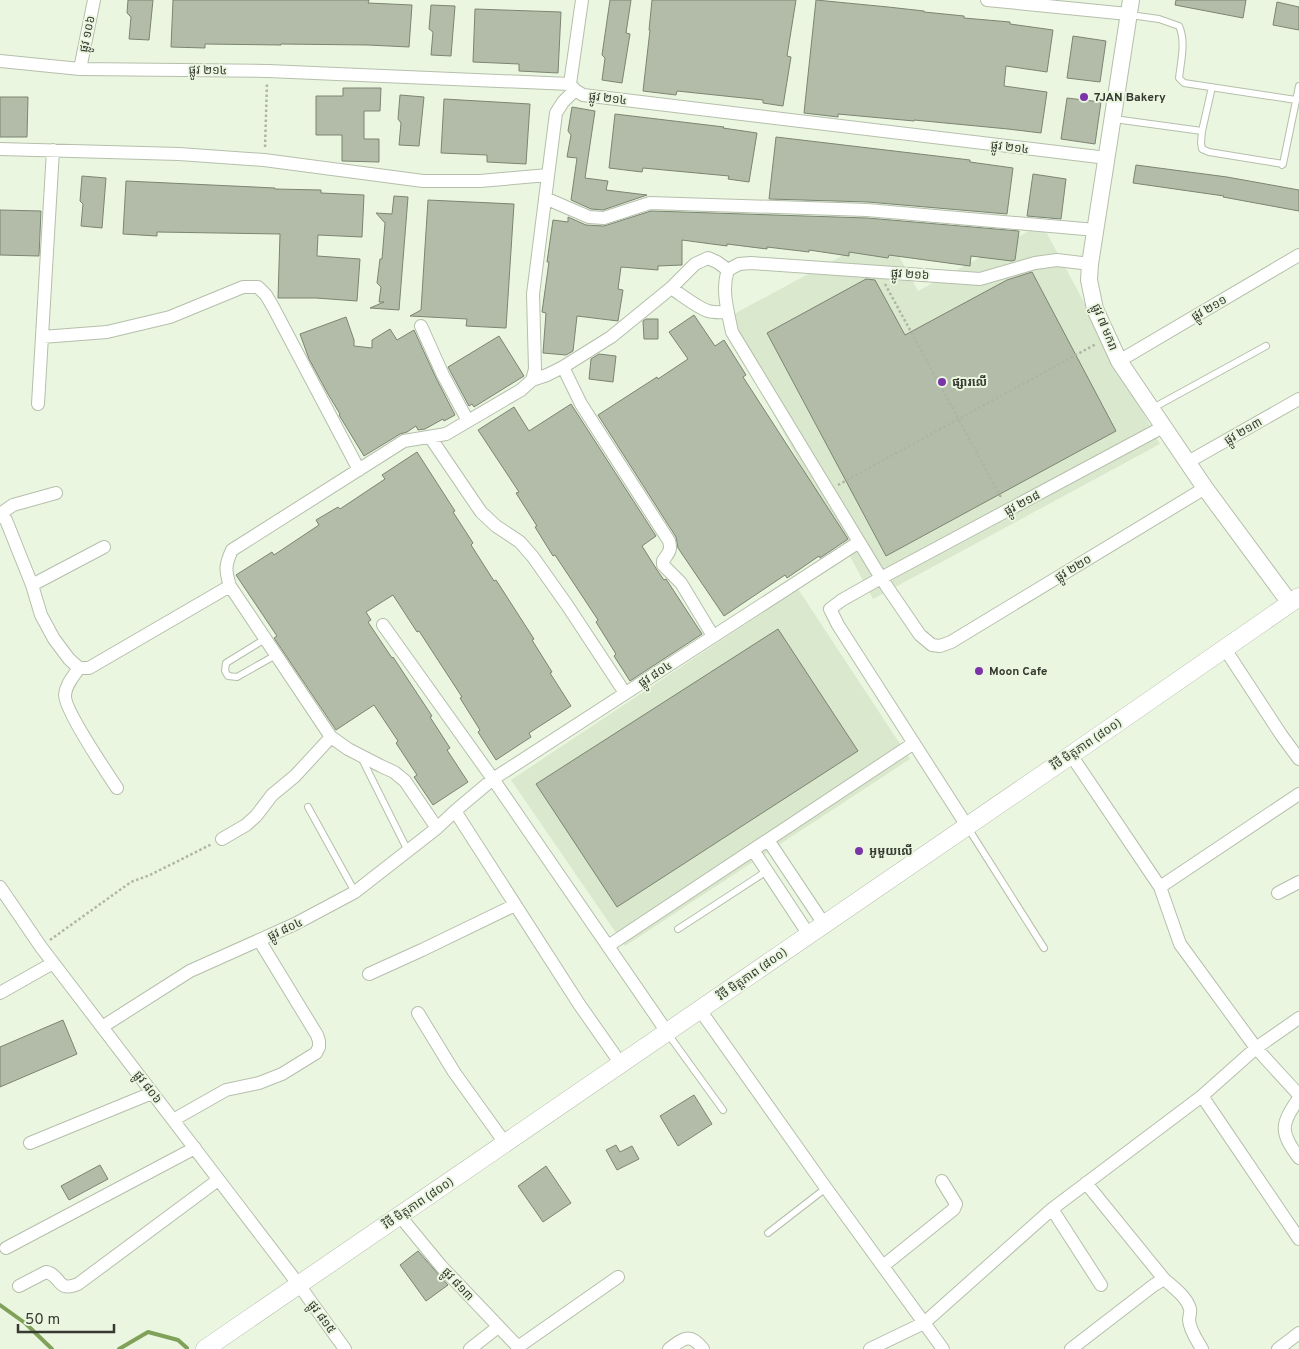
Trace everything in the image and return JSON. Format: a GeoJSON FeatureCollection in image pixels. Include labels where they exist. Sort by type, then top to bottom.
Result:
{"type":"FeatureCollection","features":[{"type":"Feature","properties":{"kind":"main road","name":"វិថី មិត្តភាព (៨០០)"},"geometry":{"type":"LineString","coordinates":[[205,1349],[1294,600]]}},
{"type":"Feature","properties":{"kind":"street","name":"ផ្លូវ ១០៦"},"geometry":{"type":"LineString","coordinates":[[80,69],[94,0]]}},
{"type":"Feature","properties":{"kind":"street"},"geometry":{"type":"LineString","coordinates":[[532,380],[536,369],[533,294],[556,113],[573,87],[582,0]]}},
{"type":"Feature","properties":{"kind":"street"},"geometry":{"type":"LineString","coordinates":[[987,0],[1129,7]]}},
{"type":"Feature","properties":{"kind":"street","name":"ផ្លូវ ៧ មករា"},"geometry":{"type":"LineString","coordinates":[[1129,7],[1090,264],[1089,280],[1095,309],[1119,361],[1163,428],[1205,488],[1294,600]]}},
{"type":"Feature","properties":{"kind":"street","name":"ផ្លូវ ២១៤"},"geometry":{"type":"LineString","coordinates":[[0,61],[80,69],[268,71],[573,87],[583,95],[1107,158]]}},
{"type":"Feature","properties":{"kind":"street"},"geometry":{"type":"LineString","coordinates":[[0,149],[178,154],[264,160],[423,181],[480,181],[548,175]]}},
{"type":"Feature","properties":{"kind":"street"},"geometry":{"type":"LineString","coordinates":[[38,404],[53,150]]}},
{"type":"Feature","properties":{"kind":"street"},"geometry":{"type":"LineString","coordinates":[[545,198],[589,217],[604,218],[650,204],[866,210],[1096,230]]}},
{"type":"Feature","properties":{"kind":"street","name":"ផ្លូវ ២១១"},"geometry":{"type":"LineString","coordinates":[[1119,361],[1299,255]]}},
{"type":"Feature","properties":{"kind":"street"},"geometry":{"type":"LineString","coordinates":[[437,828],[405,781],[394,772],[348,749],[331,737],[230,586],[226,575],[226,564],[232,550],[404,441],[446,434],[521,390],[532,380],[563,367],[611,337],[671,288],[695,264],[708,258],[728,270],[725,278],[725,291],[732,332],[881,578]]}},
{"type":"Feature","properties":{"kind":"street","name":"ផ្លូវ ២១៦"},"geometry":{"type":"LineString","coordinates":[[728,270],[739,264],[752,263],[980,279],[1035,263],[1057,260],[1090,264]]}},
{"type":"Feature","properties":{"kind":"street"},"geometry":{"type":"LineString","coordinates":[[42,337],[107,332],[170,317],[243,287],[258,287],[266,295],[273,307],[359,470]]}},
{"type":"Feature","properties":{"kind":"street"},"geometry":{"type":"LineString","coordinates":[[671,288],[708,311],[717,313],[728,312]]}},
{"type":"Feature","properties":{"kind":"street"},"geometry":{"type":"LineString","coordinates":[[421,326],[443,375],[468,421]]}},
{"type":"Feature","properties":{"kind":"street"},"geometry":{"type":"LineString","coordinates":[[563,367],[581,404],[669,541],[671,548],[662,561],[663,566],[681,583],[713,636]]}},
{"type":"Feature","properties":{"kind":"street","name":"ផ្លូវ ២១៣"},"geometry":{"type":"LineString","coordinates":[[1188,462],[1299,399]]}},
{"type":"Feature","properties":{"kind":"street","name":"ផ្លូវ ២១៨"},"geometry":{"type":"LineString","coordinates":[[914,743],[830,610],[842,600],[881,578],[1163,428]]}},
{"type":"Feature","properties":{"kind":"street"},"geometry":{"type":"LineString","coordinates":[[430,436],[481,512],[496,526],[520,542],[533,557],[625,693]]}},
{"type":"Feature","properties":{"kind":"street","name":"ផ្លូវ ២២០"},"geometry":{"type":"LineString","coordinates":[[881,578],[920,635],[932,645],[940,646],[951,642],[1205,488]]}},
{"type":"Feature","properties":{"kind":"street"},"geometry":{"type":"LineString","coordinates":[[56,493],[13,505],[0,514],[6,520],[32,584],[41,615],[69,659],[79,668],[89,668],[230,586]]}},
{"type":"Feature","properties":{"kind":"street","name":"ផ្លូវ ៨០៤"},"geometry":{"type":"LineString","coordinates":[[102,1027],[190,971],[295,924],[355,892],[437,828],[493,779],[859,542]]}},
{"type":"Feature","properties":{"kind":"street"},"geometry":{"type":"LineString","coordinates":[[32,584],[104,547]]}},
{"type":"Feature","properties":{"kind":"street"},"geometry":{"type":"LineString","coordinates":[[383,625],[493,779],[667,1032]]}},
{"type":"Feature","properties":{"kind":"street"},"geometry":{"type":"LineString","coordinates":[[1225,649],[1299,759]]}},
{"type":"Feature","properties":{"kind":"street"},"geometry":{"type":"LineString","coordinates":[[79,668],[67,684],[64,698],[77,724],[117,788]]}},
{"type":"Feature","properties":{"kind":"street"},"geometry":{"type":"LineString","coordinates":[[222,839],[246,825],[256,816],[272,795],[296,776],[331,737]]}},
{"type":"Feature","properties":{"kind":"street"},"geometry":{"type":"LineString","coordinates":[[608,946],[914,743],[967,826]]}},
{"type":"Feature","properties":{"kind":"street"},"geometry":{"type":"LineString","coordinates":[[1071,755],[1160,887],[1180,944],[1256,1048],[1299,1096],[1287,1115],[1284,1126],[1286,1138],[1299,1158]]}},
{"type":"Feature","properties":{"kind":"street"},"geometry":{"type":"LineString","coordinates":[[1160,887],[1299,794]]}},
{"type":"Feature","properties":{"kind":"street"},"geometry":{"type":"LineString","coordinates":[[455,811],[579,1004],[620,1064]]}},
{"type":"Feature","properties":{"kind":"street"},"geometry":{"type":"LineString","coordinates":[[768,840],[824,924]]}},
{"type":"Feature","properties":{"kind":"street"},"geometry":{"type":"LineString","coordinates":[[753,850],[808,935]]}},
{"type":"Feature","properties":{"kind":"street"},"geometry":{"type":"LineString","coordinates":[[1278,893],[1299,882]]}},
{"type":"Feature","properties":{"kind":"street","name":"ផ្លូវ ៨០៦"},"geometry":{"type":"LineString","coordinates":[[0,887],[4,901],[195,1148],[298,1285]]}},
{"type":"Feature","properties":{"kind":"street"},"geometry":{"type":"LineString","coordinates":[[369,974],[515,905]]}},
{"type":"Feature","properties":{"kind":"street"},"geometry":{"type":"LineString","coordinates":[[173,1120],[226,1090],[259,1083],[282,1074],[316,1053],[319,1047],[317,1035],[259,940]]}},
{"type":"Feature","properties":{"kind":"street"},"geometry":{"type":"LineString","coordinates":[[0,993],[53,963]]}},
{"type":"Feature","properties":{"kind":"street"},"geometry":{"type":"LineString","coordinates":[[700,1010],[943,1349]]}},
{"type":"Feature","properties":{"kind":"street"},"geometry":{"type":"LineString","coordinates":[[418,1014],[454,1072],[505,1143]]}},
{"type":"Feature","properties":{"kind":"street"},"geometry":{"type":"LineString","coordinates":[[870,1349],[924,1323],[1052,1209],[1202,1096],[1256,1048],[1299,1018]]}},
{"type":"Feature","properties":{"kind":"street"},"geometry":{"type":"LineString","coordinates":[[30,1143],[152,1093]]}},
{"type":"Feature","properties":{"kind":"street"},"geometry":{"type":"LineString","coordinates":[[1202,1096],[1299,1239]]}},
{"type":"Feature","properties":{"kind":"street"},"geometry":{"type":"LineString","coordinates":[[6,1248],[195,1148]]}},
{"type":"Feature","properties":{"kind":"street"},"geometry":{"type":"LineString","coordinates":[[19,1286],[46,1272],[50,1272],[64,1286],[70,1287],[78,1284],[218,1180]]}},
{"type":"Feature","properties":{"kind":"street"},"geometry":{"type":"LineString","coordinates":[[883,1266],[954,1209],[956,1204],[942,1182]]}},
{"type":"Feature","properties":{"kind":"street"},"geometry":{"type":"LineString","coordinates":[[1086,1183],[1164,1279],[1176,1289],[1190,1309],[1191,1329],[1202,1349]]}},
{"type":"Feature","properties":{"kind":"street"},"geometry":{"type":"LineString","coordinates":[[1052,1209],[1101,1285]]}},
{"type":"Feature","properties":{"kind":"street","name":"ផ្លូវ ៨១៣"},"geometry":{"type":"LineString","coordinates":[[399,1216],[441,1266],[519,1348]]}},
{"type":"Feature","properties":{"kind":"street"},"geometry":{"type":"LineString","coordinates":[[519,1348],[618,1277]]}},
{"type":"Feature","properties":{"kind":"street"},"geometry":{"type":"LineString","coordinates":[[1071,1349],[1164,1279]]}},
{"type":"Feature","properties":{"kind":"street","name":"ផ្លូវ ៨១៥"},"geometry":{"type":"LineString","coordinates":[[298,1285],[344,1349]]}},
{"type":"Feature","properties":{"kind":"street"},"geometry":{"type":"LineString","coordinates":[[470,1349],[498,1327]]}},
{"type":"Feature","properties":{"kind":"street"},"geometry":{"type":"LineString","coordinates":[[1278,1349],[1299,1333]]}},
{"type":"Feature","properties":{"kind":"street"},"geometry":{"type":"LineString","coordinates":[[669,1349],[679,1341],[688,1338],[696,1340],[703,1349]]}},
{"type":"Feature","properties":{"kind":"lane"},"geometry":{"type":"LineString","coordinates":[[1129,7],[1179,26],[1183,40],[1179,78],[1184,82],[1296,100]]}},
{"type":"Feature","properties":{"kind":"lane"},"geometry":{"type":"LineString","coordinates":[[1212,87],[1202,131],[1202,149],[1209,152],[1282,165],[1299,86]]}},
{"type":"Feature","properties":{"kind":"lane"},"geometry":{"type":"LineString","coordinates":[[1113,119],[1202,131]]}},
{"type":"Feature","properties":{"kind":"lane"},"geometry":{"type":"LineString","coordinates":[[1151,410],[1266,346]]}},
{"type":"Feature","properties":{"kind":"lane"},"geometry":{"type":"LineString","coordinates":[[265,639],[226,663],[224,671],[228,676],[237,677],[276,655]]}},
{"type":"Feature","properties":{"kind":"lane"},"geometry":{"type":"LineString","coordinates":[[361,756],[408,851]]}},
{"type":"Feature","properties":{"kind":"lane"},"geometry":{"type":"LineString","coordinates":[[308,807],[355,892]]}},
{"type":"Feature","properties":{"kind":"lane"},"geometry":{"type":"LineString","coordinates":[[967,826],[1044,948]]}},
{"type":"Feature","properties":{"kind":"lane"},"geometry":{"type":"LineString","coordinates":[[678,929],[767,871]]}},
{"type":"Feature","properties":{"kind":"lane"},"geometry":{"type":"LineString","coordinates":[[667,1032],[722,1110]]}},
{"type":"Feature","properties":{"kind":"lane"},"geometry":{"type":"LineString","coordinates":[[768,1233],[826,1188]]}},
{"type":"Feature","properties":{"kind":"path"},"geometry":{"type":"LineString","coordinates":[[264,160],[268,71]]}},
{"type":"Feature","properties":{"kind":"path"},"geometry":{"type":"LineString","coordinates":[[879,272],[1008,510]]}},
{"type":"Feature","properties":{"kind":"path"},"geometry":{"type":"LineString","coordinates":[[828,491],[1108,337]]}},
{"type":"Feature","properties":{"kind":"path"},"geometry":{"type":"LineString","coordinates":[[41,947],[131,882],[222,839]]}},
{"type":"Feature","properties":{"kind":"shaded area","name":"ផ្សារលើ"},"geometry":{"type":"Polygon","coordinates":[[[1042,224],[1160,444],[873,599],[723,320],[886,232],[918,291],[1042,224]]]}},
{"type":"Feature","properties":{"kind":"shaded area"},"geometry":{"type":"Polygon","coordinates":[[[798,589],[910,759],[625,946],[511,780],[798,589]]]}},
{"type":"Feature","properties":{"kind":"building"},"geometry":{"type":"Polygon","coordinates":[[[128,0],[153,0],[149,40],[129,39],[131,17],[127,13],[128,0]]]}},
{"type":"Feature","properties":{"kind":"building"},"geometry":{"type":"Polygon","coordinates":[[[173,0],[369,0],[368,3],[412,5],[409,47],[205,44],[205,48],[171,47],[173,0]]]}},
{"type":"Feature","properties":{"kind":"building"},"geometry":{"type":"Polygon","coordinates":[[[610,0],[631,0],[626,33],[630,34],[622,83],[602,80],[605,58],[602,55],[610,0]]]}},
{"type":"Feature","properties":{"kind":"building"},"geometry":{"type":"Polygon","coordinates":[[[652,0],[796,0],[787,56],[791,57],[783,106],[763,103],[763,100],[677,91],[676,95],[643,91],[652,0]]]}},
{"type":"Feature","properties":{"kind":"building"},"geometry":{"type":"Polygon","coordinates":[[[816,0],[964,16],[964,18],[1010,22],[1010,24],[1053,30],[1047,72],[1006,66],[1004,86],[1047,92],[1041,133],[914,120],[838,114],[838,117],[804,113],[816,0]]]}},
{"type":"Feature","properties":{"kind":"building"},"geometry":{"type":"Polygon","coordinates":[[[1176,0],[1246,0],[1243,18],[1175,5],[1176,0]]]}},
{"type":"Feature","properties":{"kind":"building"},"geometry":{"type":"Polygon","coordinates":[[[1277,2],[1299,7],[1299,30],[1273,25],[1277,2]]]}},
{"type":"Feature","properties":{"kind":"building"},"geometry":{"type":"Polygon","coordinates":[[[431,5],[455,6],[451,56],[431,55],[433,32],[429,29],[431,5]]]}},
{"type":"Feature","properties":{"kind":"building"},"geometry":{"type":"Polygon","coordinates":[[[475,9],[561,12],[558,73],[519,71],[519,64],[473,62],[475,9]]]}},
{"type":"Feature","properties":{"kind":"building"},"geometry":{"type":"Polygon","coordinates":[[[1073,36],[1106,41],[1100,82],[1067,78],[1073,36]]]}},
{"type":"Feature","properties":{"kind":"building"},"geometry":{"type":"Polygon","coordinates":[[[343,88],[381,88],[380,111],[364,111],[364,139],[379,139],[379,162],[342,161],[342,135],[316,135],[316,96],[343,96],[343,88]]]}},
{"type":"Feature","properties":{"kind":"building"},"geometry":{"type":"Polygon","coordinates":[[[400,95],[424,97],[419,146],[399,145],[401,123],[398,119],[400,95]]]}},
{"type":"Feature","properties":{"kind":"building"},"geometry":{"type":"Polygon","coordinates":[[[0,97],[28,97],[27,137],[0,137],[0,97]]]}},
{"type":"Feature","properties":{"kind":"building"},"geometry":{"type":"Polygon","coordinates":[[[1067,98],[1101,102],[1095,144],[1061,139],[1067,98]]]}},
{"type":"Feature","properties":{"kind":"building"},"geometry":{"type":"Polygon","coordinates":[[[444,99],[530,104],[526,164],[487,162],[487,155],[441,153],[444,99]]]}},
{"type":"Feature","properties":{"kind":"building"},"geometry":{"type":"Polygon","coordinates":[[[572,107],[595,111],[585,178],[608,181],[606,190],[647,195],[603,210],[591,209],[571,200],[577,158],[567,157],[571,135],[568,131],[572,107]]]}},
{"type":"Feature","properties":{"kind":"building"},"geometry":{"type":"Polygon","coordinates":[[[615,114],[724,127],[757,133],[749,182],[728,179],[729,176],[643,168],[642,172],[609,168],[615,114]]]}},
{"type":"Feature","properties":{"kind":"building"},"geometry":{"type":"Polygon","coordinates":[[[776,137],[970,160],[970,162],[1013,168],[1007,214],[868,202],[769,199],[776,137]]]}},
{"type":"Feature","properties":{"kind":"building"},"geometry":{"type":"Polygon","coordinates":[[[1136,165],[1227,177],[1299,190],[1299,211],[1224,196],[1133,183],[1136,165]]]}},
{"type":"Feature","properties":{"kind":"building"},"geometry":{"type":"Polygon","coordinates":[[[1033,174],[1066,179],[1061,219],[1027,216],[1033,174]]]}},
{"type":"Feature","properties":{"kind":"building"},"geometry":{"type":"Polygon","coordinates":[[[82,176],[106,178],[102,228],[81,226],[83,204],[80,201],[82,176]]]}},
{"type":"Feature","properties":{"kind":"building"},"geometry":{"type":"Polygon","coordinates":[[[126,181],[321,190],[321,193],[364,195],[362,237],[318,235],[317,256],[360,259],[357,301],[278,298],[280,234],[157,232],[157,236],[123,234],[126,181]]]}},
{"type":"Feature","properties":{"kind":"building"},"geometry":{"type":"Polygon","coordinates":[[[394,196],[408,197],[399,310],[370,308],[384,302],[379,302],[381,287],[377,283],[380,259],[382,259],[385,223],[376,213],[392,214],[394,196]]]}},
{"type":"Feature","properties":{"kind":"building"},"geometry":{"type":"Polygon","coordinates":[[[428,200],[514,204],[506,328],[466,326],[467,319],[410,316],[421,310],[428,200]]]}},
{"type":"Feature","properties":{"kind":"building"},"geometry":{"type":"Polygon","coordinates":[[[0,210],[41,211],[39,256],[0,255],[0,210]]]}},
{"type":"Feature","properties":{"kind":"building"},"geometry":{"type":"Polygon","coordinates":[[[651,211],[867,218],[1019,231],[1015,260],[971,256],[970,266],[889,255],[888,258],[849,252],[849,256],[809,250],[809,252],[767,247],[767,249],[727,244],[727,246],[682,240],[682,265],[658,266],[658,270],[621,267],[618,289],[623,290],[618,321],[577,316],[573,351],[566,355],[543,353],[546,313],[542,312],[553,220],[568,222],[568,217],[586,225],[604,226],[651,211]]]}},
{"type":"Feature","properties":{"kind":"building","name":"ផ្សារលើ"},"geometry":{"type":"Polygon","coordinates":[[[1032,272],[1116,431],[886,556],[767,333],[866,279],[875,280],[905,335],[1007,280],[1032,272]]]}},
{"type":"Feature","properties":{"kind":"building"},"geometry":{"type":"Polygon","coordinates":[[[694,315],[715,346],[724,340],[746,375],[743,377],[848,539],[787,578],[785,575],[724,616],[678,548],[676,537],[598,415],[688,359],[669,332],[694,315]]]}},
{"type":"Feature","properties":{"kind":"building"},"geometry":{"type":"Polygon","coordinates":[[[346,317],[354,340],[354,346],[372,348],[372,340],[390,329],[397,340],[414,330],[455,415],[425,429],[418,430],[416,426],[364,456],[339,415],[309,359],[300,334],[346,317]]]}},
{"type":"Feature","properties":{"kind":"building"},"geometry":{"type":"Polygon","coordinates":[[[646,319],[658,319],[658,339],[644,339],[643,321],[646,319]]]}},
{"type":"Feature","properties":{"kind":"building"},"geometry":{"type":"Polygon","coordinates":[[[499,336],[524,376],[474,407],[472,404],[469,406],[448,367],[499,336]]]}},
{"type":"Feature","properties":{"kind":"building"},"geometry":{"type":"Polygon","coordinates":[[[599,354],[616,356],[613,382],[589,379],[591,359],[599,354]]]}},
{"type":"Feature","properties":{"kind":"building"},"geometry":{"type":"Polygon","coordinates":[[[571,404],[656,536],[642,546],[702,634],[630,681],[596,622],[598,620],[555,555],[553,556],[516,493],[519,492],[478,430],[514,407],[529,431],[571,404]]]}},
{"type":"Feature","properties":{"kind":"building"},"geometry":{"type":"Polygon","coordinates":[[[417,452],[455,511],[453,512],[473,543],[471,545],[534,639],[532,640],[552,672],[550,673],[571,706],[529,733],[531,737],[496,760],[478,732],[480,730],[460,698],[462,697],[393,595],[366,612],[371,620],[368,622],[432,716],[430,717],[450,748],[447,750],[468,782],[433,805],[414,777],[417,775],[396,743],[398,741],[374,705],[336,730],[274,638],[277,636],[236,575],[272,552],[274,555],[319,525],[316,520],[338,507],[340,509],[385,479],[382,475],[417,452]]]}},
{"type":"Feature","properties":{"kind":"building"},"geometry":{"type":"Polygon","coordinates":[[[778,629],[858,751],[617,907],[536,784],[778,629]]]}},
{"type":"Feature","properties":{"kind":"building"},"geometry":{"type":"Polygon","coordinates":[[[63,1020],[77,1054],[0,1087],[0,1047],[63,1020]]]}},
{"type":"Feature","properties":{"kind":"building"},"geometry":{"type":"Polygon","coordinates":[[[694,1095],[712,1124],[678,1146],[660,1116],[694,1095]]]}},
{"type":"Feature","properties":{"kind":"building"},"geometry":{"type":"Polygon","coordinates":[[[616,1145],[620,1152],[632,1146],[639,1159],[617,1170],[606,1150],[616,1145]]]}},
{"type":"Feature","properties":{"kind":"building"},"geometry":{"type":"Polygon","coordinates":[[[100,1165],[108,1179],[69,1200],[61,1186],[100,1165]]]}},
{"type":"Feature","properties":{"kind":"building"},"geometry":{"type":"Polygon","coordinates":[[[546,1166],[571,1203],[543,1222],[518,1186],[546,1166]]]}},
{"type":"Feature","properties":{"kind":"building"},"geometry":{"type":"Polygon","coordinates":[[[418,1251],[448,1285],[426,1301],[400,1265],[418,1251]]]}},
{"type":"Feature","properties":{"kind":"waterway"},"geometry":{"type":"LineString","coordinates":[[0,1305],[25,1323],[52,1349]]}},
{"type":"Feature","properties":{"kind":"waterway"},"geometry":{"type":"LineString","coordinates":[[119,1349],[148,1332],[178,1340],[187,1348]]}},
{"type":"Feature","properties":{"kind":"place","name":"7JAN Bakery"},"geometry":{"type":"Point","coordinates":[1084,97]}},
{"type":"Feature","properties":{"kind":"place","name":"ផ្សារលើ"},"geometry":{"type":"Point","coordinates":[942,382]}},
{"type":"Feature","properties":{"kind":"place","name":"Moon Cafe"},"geometry":{"type":"Point","coordinates":[979,671]}},
{"type":"Feature","properties":{"kind":"place","name":"អូមួយលេី"},"geometry":{"type":"Point","coordinates":[859,851]}}]}
